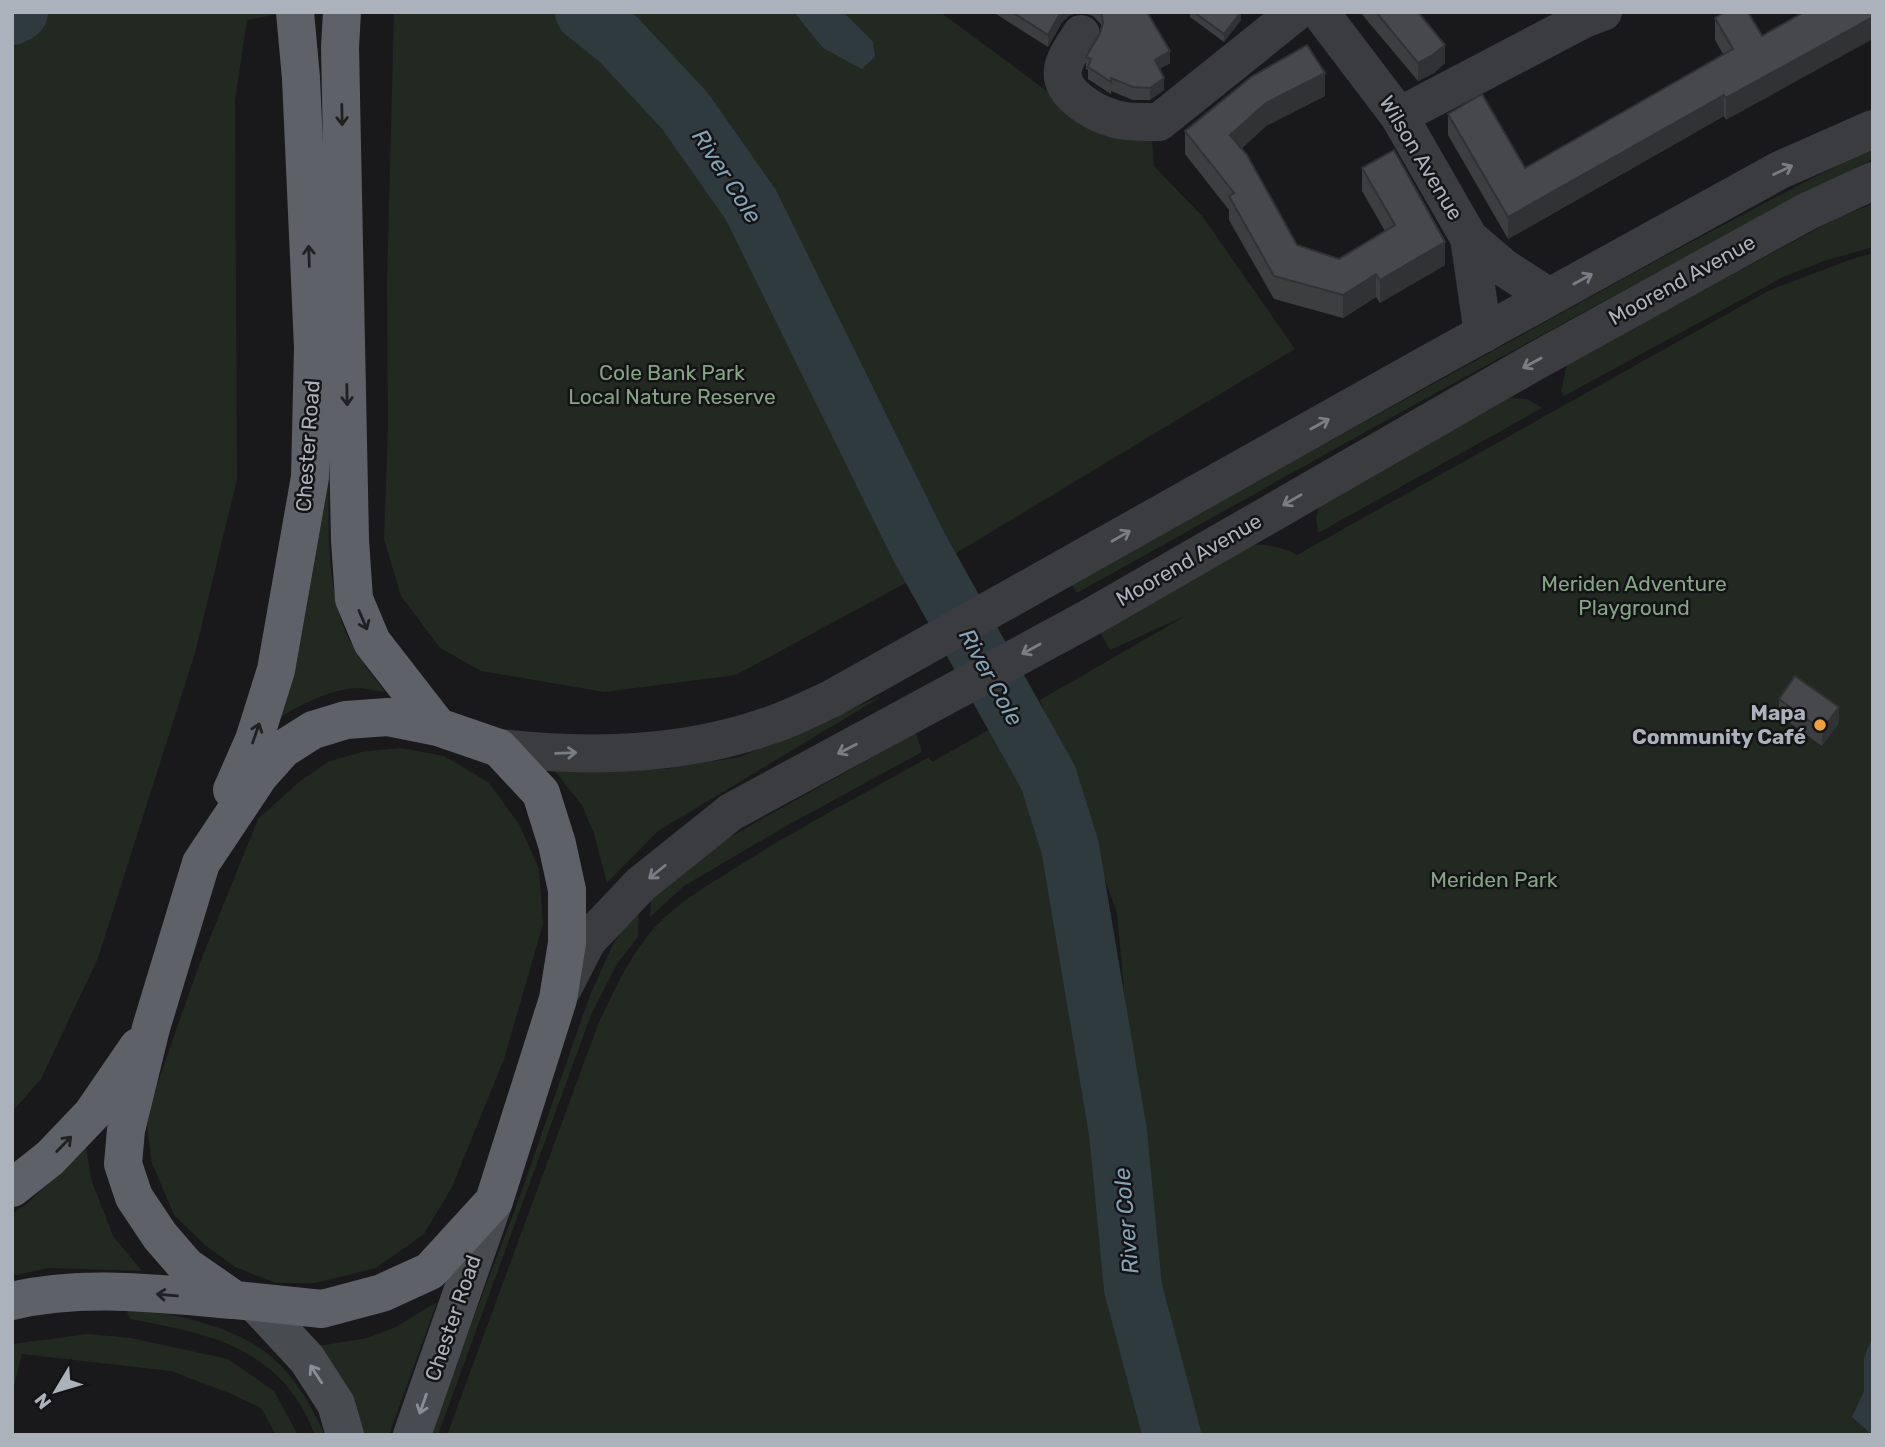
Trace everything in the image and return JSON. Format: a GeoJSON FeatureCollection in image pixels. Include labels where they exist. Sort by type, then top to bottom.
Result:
{"type":"FeatureCollection","features":[{"type":"Feature","properties":{"kind":"highway","name":"Chester Road"},"geometry":{"type":"LineString","coordinates":[[201,863],[254,740],[276,670],[310,477],[313,347],[296,30]]}},
{"type":"Feature","properties":{"kind":"highway","name":"Chester Road"},"geometry":{"type":"LineString","coordinates":[[341,30],[349,540],[354,599],[372,642],[438,727]]}},
{"type":"Feature","properties":{"kind":"highway"},"geometry":{"type":"LineString","coordinates":[[12,1301],[45,1293],[122,1292],[322,1309],[382,1293],[430,1271],[494,1201],[558,999],[567,943],[567,890],[557,844],[541,793],[499,748],[438,727],[388,718],[346,720],[313,730],[283,749],[258,776],[201,863],[151,1028],[126,1130],[123,1164],[134,1197],[160,1236],[186,1266],[245,1302]]}},
{"type":"Feature","properties":{"kind":"highway"},"geometry":{"type":"LineString","coordinates":[[12,1188],[50,1158],[92,1114],[151,1028]]}},
{"type":"Feature","properties":{"kind":"main road","name":"Chester Road"},"geometry":{"type":"LineString","coordinates":[[412,1435],[494,1201]]}},
{"type":"Feature","properties":{"kind":"main road"},"geometry":{"type":"LineString","coordinates":[[245,1302],[307,1359],[336,1404],[345,1435]]}},
{"type":"Feature","properties":{"kind":"street"},"geometry":{"type":"LineString","coordinates":[[1399,116],[1584,19],[1603,12]]}},
{"type":"Feature","properties":{"kind":"street"},"geometry":{"type":"LineString","coordinates":[[1081,34],[1063,66],[1063,80],[1071,92],[1092,110],[1117,120],[1159,122],[1293,14]]}},
{"type":"Feature","properties":{"kind":"street","name":"Wilson Avenue"},"geometry":{"type":"LineString","coordinates":[[1293,14],[1399,116],[1469,238],[1503,267],[1549,297]]}},
{"type":"Feature","properties":{"kind":"street"},"geometry":{"type":"LineString","coordinates":[[499,748],[555,754],[622,752],[696,745],[771,726],[831,699],[1780,170],[1873,129]]}},
{"type":"Feature","properties":{"kind":"street","name":"Moorend Avenue"},"geometry":{"type":"LineString","coordinates":[[558,999],[587,941],[640,884],[732,812],[1091,617],[1546,355],[1805,212],[1873,181]]}},
{"type":"Feature","properties":{"kind":"street","name":"Wilson Avenue"},"geometry":{"type":"LineString","coordinates":[[1469,238],[1483,334]]}},
{"type":"Feature","properties":{"kind":"green space"},"geometry":{"type":"Polygon","coordinates":[[[12,12],[288,12],[247,20],[235,100],[237,479],[195,653],[98,958],[41,1079],[12,1112],[12,12]]]}},
{"type":"Feature","properties":{"kind":"green space","name":"Cole Bank Park Local Nature Reserve"},"geometry":{"type":"Polygon","coordinates":[[[394,12],[940,12],[1093,125],[1152,137],[1154,166],[1203,217],[1295,349],[913,579],[736,675],[604,692],[481,671],[440,648],[401,596],[384,539],[394,12]]]}},
{"type":"Feature","properties":{"kind":"green space"},"geometry":{"type":"Polygon","coordinates":[[[1873,149],[1873,159],[1573,318],[1077,593],[1071,584],[1663,257],[1873,149]]]}},
{"type":"Feature","properties":{"kind":"green space"},"geometry":{"type":"Polygon","coordinates":[[[1873,204],[1873,247],[1824,261],[1783,277],[1564,396],[1561,391],[1567,364],[1837,218],[1873,204]]]}},
{"type":"Feature","properties":{"kind":"green space","name":"Meriden Park"},"geometry":{"type":"Polygon","coordinates":[[[1873,253],[1873,1399],[1852,1417],[1872,1435],[1189,1435],[1183,1420],[1164,1327],[1137,1130],[1117,913],[1040,700],[1187,615],[1110,650],[1098,629],[1248,545],[1273,546],[1297,555],[1770,290],[1873,253]]]}},
{"type":"Feature","properties":{"kind":"green space"},"geometry":{"type":"Polygon","coordinates":[[[1510,398],[1527,399],[1542,408],[1318,533],[1316,517],[1320,505],[1510,398]]]}},
{"type":"Feature","properties":{"kind":"green space"},"geometry":{"type":"Polygon","coordinates":[[[329,463],[330,552],[335,598],[349,639],[385,692],[358,688],[334,692],[299,707],[266,726],[329,463]]]}},
{"type":"Feature","properties":{"kind":"green space"},"geometry":{"type":"Polygon","coordinates":[[[884,695],[658,831],[607,883],[594,834],[582,805],[549,764],[607,770],[665,769],[740,757],[884,695]]]}},
{"type":"Feature","properties":{"kind":"green space"},"geometry":{"type":"Polygon","coordinates":[[[999,724],[1053,844],[1062,939],[1098,1141],[1116,1283],[1139,1397],[1152,1435],[447,1435],[599,1022],[626,968],[646,938],[664,918],[685,901],[803,827],[929,757],[932,762],[999,724]]]}},
{"type":"Feature","properties":{"kind":"green space"},"geometry":{"type":"Polygon","coordinates":[[[916,733],[922,752],[788,825],[684,886],[650,917],[651,895],[694,857],[916,733]]]}},
{"type":"Feature","properties":{"kind":"green space"},"geometry":{"type":"Polygon","coordinates":[[[400,748],[444,756],[488,782],[519,824],[539,869],[543,924],[504,1059],[452,1187],[424,1234],[376,1268],[316,1283],[276,1283],[235,1267],[205,1245],[174,1215],[152,1163],[147,1127],[152,1099],[199,965],[258,819],[299,782],[328,762],[361,752],[400,748]]]}},
{"type":"Feature","properties":{"kind":"green space"},"geometry":{"type":"Polygon","coordinates":[[[639,909],[638,937],[617,964],[591,1015],[438,1435],[429,1435],[520,1196],[590,995],[614,942],[639,909]]]}},
{"type":"Feature","properties":{"kind":"green space"},"geometry":{"type":"Polygon","coordinates":[[[86,1146],[91,1179],[113,1236],[142,1271],[49,1268],[12,1276],[12,1214],[29,1202],[86,1146]]]}},
{"type":"Feature","properties":{"kind":"green space"},"geometry":{"type":"Polygon","coordinates":[[[437,1302],[389,1435],[364,1435],[357,1412],[319,1346],[367,1338],[396,1327],[437,1302]]]}},
{"type":"Feature","properties":{"kind":"green space"},"geometry":{"type":"Polygon","coordinates":[[[129,1307],[211,1325],[250,1342],[267,1353],[295,1383],[325,1435],[315,1435],[301,1406],[284,1382],[263,1364],[215,1339],[130,1319],[127,1312],[129,1307]]]}},
{"type":"Feature","properties":{"kind":"green space"},"geometry":{"type":"Polygon","coordinates":[[[88,1334],[131,1338],[228,1359],[274,1391],[298,1435],[276,1435],[261,1408],[171,1371],[22,1354],[12,1394],[12,1344],[88,1334]]]}},
{"type":"Feature","properties":{"kind":"shaded area"},"geometry":{"type":"Polygon","coordinates":[[[794,12],[843,12],[873,42],[875,57],[862,69],[823,48],[794,12]]]}},
{"type":"Feature","properties":{"kind":"shaded area"},"geometry":{"type":"Polygon","coordinates":[[[1873,1336],[1872,1435],[1852,1417],[1864,1391],[1864,1358],[1873,1336]]]}},
{"type":"Feature","properties":{"kind":"building"},"geometry":{"type":"Polygon","coordinates":[[[1012,12],[1061,12],[1048,35],[1012,12]]]}},
{"type":"Feature","properties":{"kind":"building"},"geometry":{"type":"Polygon","coordinates":[[[1101,12],[1147,12],[1170,51],[1155,60],[1164,78],[1150,88],[1133,87],[1111,78],[1111,82],[1088,67],[1091,59],[1086,57],[1103,23],[1101,12]]]}},
{"type":"Feature","properties":{"kind":"building"},"geometry":{"type":"Polygon","coordinates":[[[1194,12],[1241,12],[1224,34],[1194,12]]]}},
{"type":"Feature","properties":{"kind":"building"},"geometry":{"type":"Polygon","coordinates":[[[1376,12],[1418,12],[1445,45],[1418,63],[1376,12]]]}},
{"type":"Feature","properties":{"kind":"building"},"geometry":{"type":"Polygon","coordinates":[[[1725,12],[1748,12],[1762,36],[1804,12],[1873,12],[1873,17],[1726,98],[1724,95],[1508,217],[1448,114],[1482,94],[1525,168],[1733,49],[1715,18],[1725,12]]]}},
{"type":"Feature","properties":{"kind":"building"},"geometry":{"type":"Polygon","coordinates":[[[1307,45],[1325,73],[1266,103],[1230,135],[1247,155],[1297,245],[1339,259],[1395,225],[1362,168],[1394,150],[1445,242],[1380,280],[1376,274],[1343,295],[1274,276],[1229,196],[1234,193],[1185,131],[1251,77],[1307,45]]]}},
{"type":"Feature","properties":{"kind":"building"},"geometry":{"type":"Polygon","coordinates":[[[1795,676],[1839,707],[1822,730],[1779,699],[1795,676]]]}},
{"type":"Feature","properties":{"kind":"waterway","name":"River Cole"},"geometry":{"type":"LineString","coordinates":[[12,16],[19,12]]}},
{"type":"Feature","properties":{"kind":"waterway","name":"River Cole"},"geometry":{"type":"LineString","coordinates":[[584,12],[619,40],[685,111],[751,205],[919,547],[1048,777],[1070,847],[1118,1132],[1133,1288],[1172,1435]]}},
{"type":"Feature","properties":{"kind":"place","name":"Mapa Community Café"},"geometry":{"type":"Point","coordinates":[1820,725]}},
{"type":"Feature","properties":{"kind":"park label","name":"Meriden Adventure Playground"},"geometry":{"type":"Point","coordinates":[1634,596]}}]}
